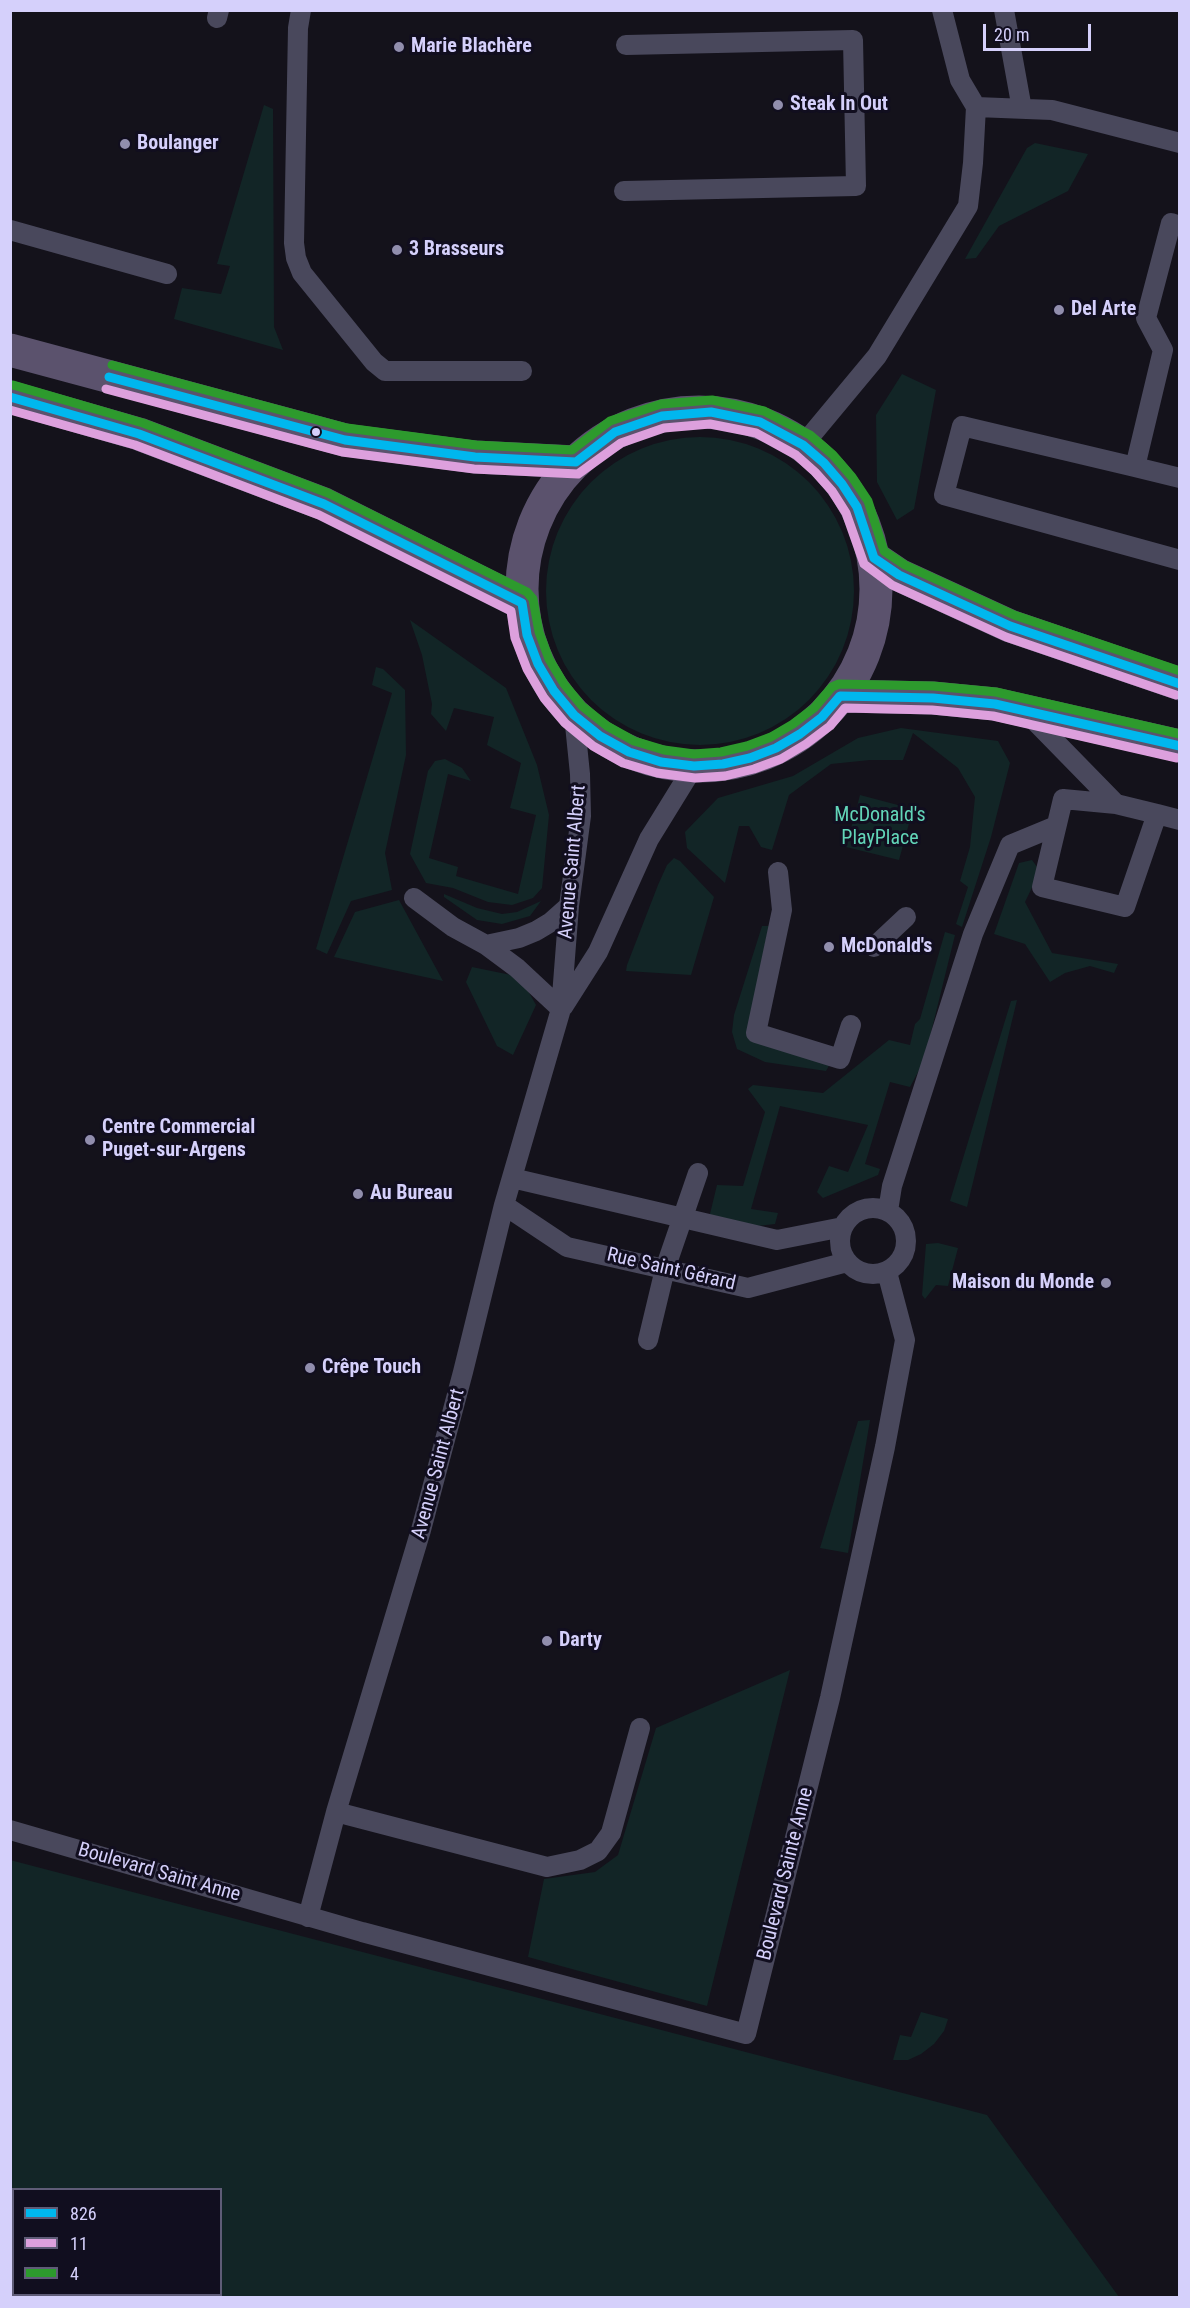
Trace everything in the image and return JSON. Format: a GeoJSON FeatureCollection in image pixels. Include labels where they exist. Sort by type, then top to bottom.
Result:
{"type":"FeatureCollection","features":[{"type":"Feature","properties":{"kind":"main road"},"geometry":{"type":"LineString","coordinates":[[10,350],[345,440],[475,457],[576,462]]}},
{"type":"Feature","properties":{"kind":"main road"},"geometry":{"type":"LineString","coordinates":[[10,397],[139,434],[324,504],[522,603]]}},
{"type":"Feature","properties":{"kind":"main road"},"geometry":{"type":"LineString","coordinates":[[711,412],[760,422],[803,445],[824,463],[842,484],[864,524],[874,558],[877,588],[868,645],[856,671],[840,696],[822,717],[800,734],[776,748],[750,758],[723,764],[694,766],[661,762],[629,752],[600,736],[574,715],[554,691],[538,664],[527,635],[522,603],[523,564],[533,526],[551,492],[576,462],[615,432],[662,416],[711,412]]}},
{"type":"Feature","properties":{"kind":"main road"},"geometry":{"type":"LineString","coordinates":[[874,558],[899,575],[1010,626],[1179,684]]}},
{"type":"Feature","properties":{"kind":"main road"},"geometry":{"type":"LineString","coordinates":[[840,696],[933,698],[995,704],[1179,746]]}},
{"type":"Feature","properties":{"kind":"lane"},"geometry":{"type":"LineString","coordinates":[[301,10],[298,28],[294,243],[296,258],[302,273],[374,362],[385,371],[522,371]]}},
{"type":"Feature","properties":{"kind":"lane"},"geometry":{"type":"LineString","coordinates":[[803,445],[877,356],[968,206],[976,107],[960,80],[942,10]]}},
{"type":"Feature","properties":{"kind":"lane"},"geometry":{"type":"LineString","coordinates":[[1004,10],[1022,109]]}},
{"type":"Feature","properties":{"kind":"lane"},"geometry":{"type":"LineString","coordinates":[[624,191],[856,186],[854,40],[626,45]]}},
{"type":"Feature","properties":{"kind":"lane"},"geometry":{"type":"LineString","coordinates":[[976,107],[1052,110],[1179,143]]}},
{"type":"Feature","properties":{"kind":"lane"},"geometry":{"type":"LineString","coordinates":[[1135,467],[1162,350],[1146,318],[1171,223],[1179,226]]}},
{"type":"Feature","properties":{"kind":"lane"},"geometry":{"type":"LineString","coordinates":[[10,230],[167,274]]}},
{"type":"Feature","properties":{"kind":"lane"},"geometry":{"type":"LineString","coordinates":[[1179,478],[962,426],[944,495],[1179,560]]}},
{"type":"Feature","properties":{"kind":"lane"},"geometry":{"type":"LineString","coordinates":[[1025,711],[1116,804]]}},
{"type":"Feature","properties":{"kind":"lane","name":"Avenue Saint Albert"},"geometry":{"type":"LineString","coordinates":[[308,1917],[336,1812],[421,1530],[464,1372],[504,1205],[561,1009],[569,906],[581,805],[574,715]]}},
{"type":"Feature","properties":{"kind":"lane","name":"Avenue Saint Albert"},"geometry":{"type":"LineString","coordinates":[[561,1009],[598,952],[649,839],[694,766]]}},
{"type":"Feature","properties":{"kind":"lane"},"geometry":{"type":"LineString","coordinates":[[1157,814],[1125,907],[1042,887],[1063,799],[1116,804],[1157,814],[1179,820]]}},
{"type":"Feature","properties":{"kind":"lane"},"geometry":{"type":"LineString","coordinates":[[888,1211],[892,1186],[973,934],[1010,844],[1056,826]]}},
{"type":"Feature","properties":{"kind":"lane"},"geometry":{"type":"LineString","coordinates":[[778,872],[782,910],[756,1033],[840,1059],[852,1025]]}},
{"type":"Feature","properties":{"kind":"lane"},"geometry":{"type":"LineString","coordinates":[[414,898],[453,927],[486,945],[517,968],[561,1009]]}},
{"type":"Feature","properties":{"kind":"lane"},"geometry":{"type":"LineString","coordinates":[[486,945],[519,938],[536,931],[551,922],[569,906]]}},
{"type":"Feature","properties":{"kind":"lane"},"geometry":{"type":"LineString","coordinates":[[874,947],[906,917]]}},
{"type":"Feature","properties":{"kind":"lane"},"geometry":{"type":"LineString","coordinates":[[648,1340],[665,1269],[698,1173]]}},
{"type":"Feature","properties":{"kind":"lane"},"geometry":{"type":"LineString","coordinates":[[512,1178],[777,1240],[843,1227]]}},
{"type":"Feature","properties":{"kind":"lane","name":"Rue Saint Gérard"},"geometry":{"type":"LineString","coordinates":[[504,1205],[567,1247],[748,1288],[847,1262]]}},
{"type":"Feature","properties":{"kind":"lane"},"geometry":{"type":"LineString","coordinates":[[867,1208],[888,1211],[897,1217],[907,1236],[903,1257],[887,1272],[876,1275],[855,1269],[847,1262],[840,1245],[843,1227],[857,1212],[867,1208]]}},
{"type":"Feature","properties":{"kind":"lane","name":"Boulevard Sainte Anne"},"geometry":{"type":"LineString","coordinates":[[308,1917],[746,2034],[830,1698],[885,1447],[905,1340],[887,1272]]}},
{"type":"Feature","properties":{"kind":"lane"},"geometry":{"type":"LineString","coordinates":[[336,1812],[547,1867],[580,1860],[598,1851],[611,1833],[640,1728]]}},
{"type":"Feature","properties":{"kind":"lane","name":"Boulevard Saint Anne"},"geometry":{"type":"LineString","coordinates":[[10,1830],[308,1917]]}},
{"type":"Feature","properties":{"kind":"green space"},"geometry":{"type":"Polygon","coordinates":[[[264,105],[273,109],[274,327],[283,350],[174,319],[182,288],[221,294],[230,266],[217,264],[264,105]]]}},
{"type":"Feature","properties":{"kind":"green space"},"geometry":{"type":"Polygon","coordinates":[[[1035,143],[1088,154],[1068,191],[999,226],[976,258],[965,259],[1027,148],[1035,143]]]}},
{"type":"Feature","properties":{"kind":"green space"},"geometry":{"type":"Polygon","coordinates":[[[902,374],[936,390],[914,509],[897,520],[877,482],[876,415],[902,374]]]}},
{"type":"Feature","properties":{"kind":"green space"},"geometry":{"type":"Polygon","coordinates":[[[700,437],[745,443],[773,455],[809,482],[836,518],[848,546],[854,591],[848,636],[836,664],[809,700],[773,727],[745,739],[700,745],[655,739],[627,727],[591,700],[564,664],[552,636],[546,591],[552,546],[564,518],[591,482],[627,455],[655,443],[700,437]]]}},
{"type":"Feature","properties":{"kind":"green space"},"geometry":{"type":"Polygon","coordinates":[[[410,620],[506,688],[537,765],[549,815],[542,888],[533,898],[512,905],[488,902],[453,888],[426,883],[410,854],[428,771],[435,761],[445,759],[462,768],[471,781],[448,774],[429,858],[458,867],[456,876],[518,894],[536,815],[510,808],[521,763],[487,745],[494,717],[454,708],[446,731],[431,714],[432,704],[422,655],[410,620]]]}},
{"type":"Feature","properties":{"kind":"green space"},"geometry":{"type":"Polygon","coordinates":[[[376,667],[383,669],[405,690],[406,755],[385,853],[392,890],[351,901],[327,954],[316,949],[392,693],[372,685],[376,667]]]}},
{"type":"Feature","properties":{"kind":"green space"},"geometry":{"type":"Polygon","coordinates":[[[901,728],[998,741],[1010,763],[991,837],[962,927],[956,924],[968,887],[960,881],[970,847],[975,797],[958,768],[913,733],[903,760],[870,760],[831,764],[789,795],[772,850],[761,847],[749,826],[739,826],[725,883],[687,848],[685,832],[718,798],[793,776],[858,738],[901,728]]]}},
{"type":"Feature","properties":{"kind":"green space","name":"McDonald's PlayPlace"},"geometry":{"type":"Polygon","coordinates":[[[860,795],[913,809],[899,860],[846,847],[860,795]]]}},
{"type":"Feature","properties":{"kind":"green space"},"geometry":{"type":"Polygon","coordinates":[[[674,858],[680,861],[714,897],[691,975],[626,971],[658,885],[667,865],[674,858]]]}},
{"type":"Feature","properties":{"kind":"green space"},"geometry":{"type":"Polygon","coordinates":[[[1032,860],[1040,871],[1025,902],[1052,953],[1118,964],[1114,973],[1090,966],[1065,973],[1050,982],[1025,944],[994,934],[1019,863],[1032,860]]]}},
{"type":"Feature","properties":{"kind":"green space"},"geometry":{"type":"Polygon","coordinates":[[[444,894],[477,908],[502,914],[517,912],[541,901],[530,916],[502,924],[477,920],[444,897],[444,894]]]}},
{"type":"Feature","properties":{"kind":"green space"},"geometry":{"type":"Polygon","coordinates":[[[399,900],[443,981],[334,957],[355,912],[399,900]]]}},
{"type":"Feature","properties":{"kind":"green space"},"geometry":{"type":"Polygon","coordinates":[[[762,926],[769,926],[748,1027],[830,1064],[826,1071],[765,1062],[737,1049],[732,1032],[734,1015],[762,926]]]}},
{"type":"Feature","properties":{"kind":"green space"},"geometry":{"type":"Polygon","coordinates":[[[945,932],[955,935],[924,1061],[910,1087],[890,1082],[865,1164],[880,1169],[878,1175],[823,1198],[817,1192],[829,1166],[848,1172],[868,1125],[780,1106],[751,1209],[778,1213],[775,1224],[740,1228],[709,1218],[717,1185],[743,1186],[765,1112],[748,1089],[753,1085],[823,1093],[889,1040],[910,1045],[915,1024],[920,1019],[945,932]]]}},
{"type":"Feature","properties":{"kind":"green space"},"geometry":{"type":"Polygon","coordinates":[[[472,967],[511,975],[522,980],[536,1005],[513,1055],[497,1046],[466,982],[472,967]]]}},
{"type":"Feature","properties":{"kind":"green space"},"geometry":{"type":"Polygon","coordinates":[[[1017,1000],[967,1207],[950,1201],[1011,1001],[1017,1000]]]}},
{"type":"Feature","properties":{"kind":"green space"},"geometry":{"type":"Polygon","coordinates":[[[938,1243],[958,1248],[948,1286],[936,1285],[925,1299],[922,1295],[926,1244],[938,1243]]]}},
{"type":"Feature","properties":{"kind":"green space"},"geometry":{"type":"Polygon","coordinates":[[[870,1420],[848,1553],[820,1548],[858,1421],[870,1420]]]}},
{"type":"Feature","properties":{"kind":"green space"},"geometry":{"type":"Polygon","coordinates":[[[790,1670],[707,2006],[528,1957],[544,1879],[595,1872],[618,1855],[656,1728],[790,1670]]]}},
{"type":"Feature","properties":{"kind":"green space"},"geometry":{"type":"Polygon","coordinates":[[[10,1860],[987,2115],[1119,2297],[11,2297],[10,1860]]]}},
{"type":"Feature","properties":{"kind":"green space"},"geometry":{"type":"Polygon","coordinates":[[[921,2012],[948,2019],[944,2031],[934,2044],[921,2054],[908,2060],[893,2060],[900,2035],[911,2037],[921,2012]]]}},
{"type":"Feature","properties":{"kind":"transit line","name":"4"},"geometry":{"type":"LineString","coordinates":[[112,365],[347,428],[476,445],[572,450],[610,421],[661,404],[712,400],[764,411],[810,435],[833,455],[868,501],[884,551],[905,565],[1014,615],[1180,671]]}},
{"type":"Feature","properties":{"kind":"transit line","name":"826"},"geometry":{"type":"LineString","coordinates":[[109,377],[345,440],[475,457],[576,462],[615,432],[662,416],[711,412],[760,422],[803,445],[824,463],[842,484],[857,507],[874,558],[899,575],[1010,626],[1180,684]]}},
{"type":"Feature","properties":{"kind":"transit line","name":"4"},"geometry":{"type":"LineString","coordinates":[[13,385],[143,423],[328,493],[527,592],[533,599],[539,632],[549,659],[564,684],[582,706],[607,726],[634,741],[664,750],[694,754],[721,752],[771,737],[814,708],[832,687],[839,684],[933,686],[996,692],[1180,734]]}},
{"type":"Feature","properties":{"kind":"transit line","name":"11"},"geometry":{"type":"LineString","coordinates":[[106,389],[342,452],[474,469],[578,474],[621,443],[664,428],[710,424],[756,433],[796,455],[815,472],[832,491],[846,513],[864,564],[892,585],[1006,637],[1176,695]]}},
{"type":"Feature","properties":{"kind":"transit line","name":"826"},"geometry":{"type":"LineString","coordinates":[[10,397],[139,434],[324,504],[522,603],[527,635],[538,664],[554,691],[574,715],[600,736],[629,752],[661,762],[694,766],[723,764],[750,758],[776,748],[800,734],[822,717],[840,696],[933,698],[995,704],[1180,746]]}},
{"type":"Feature","properties":{"kind":"transit line","name":"11"},"geometry":{"type":"LineString","coordinates":[[10,410],[135,445],[319,515],[511,611],[515,638],[527,669],[544,698],[565,723],[593,746],[623,763],[657,773],[695,778],[725,776],[754,769],[781,759],[806,744],[830,726],[845,708],[932,710],[993,716],[1177,758]]}},
{"type":"Feature","properties":{"kind":"place","name":"Marie Blachère"},"geometry":{"type":"Point","coordinates":[399,47]}},
{"type":"Feature","properties":{"kind":"place","name":"Steak In Out"},"geometry":{"type":"Point","coordinates":[778,105]}},
{"type":"Feature","properties":{"kind":"place","name":"Boulanger"},"geometry":{"type":"Point","coordinates":[125,144]}},
{"type":"Feature","properties":{"kind":"place","name":"3 Brasseurs"},"geometry":{"type":"Point","coordinates":[397,250]}},
{"type":"Feature","properties":{"kind":"place","name":"Del Arte"},"geometry":{"type":"Point","coordinates":[1059,310]}},
{"type":"Feature","properties":{"kind":"place","name":"McDonald's"},"geometry":{"type":"Point","coordinates":[829,947]}},
{"type":"Feature","properties":{"kind":"place","name":"Centre Commercial Puget-sur-Argens"},"geometry":{"type":"Point","coordinates":[90,1140]}},
{"type":"Feature","properties":{"kind":"place","name":"Au Bureau"},"geometry":{"type":"Point","coordinates":[358,1194]}},
{"type":"Feature","properties":{"kind":"place","name":"Maison du Monde"},"geometry":{"type":"Point","coordinates":[1106,1283]}},
{"type":"Feature","properties":{"kind":"place","name":"Crêpe Touch"},"geometry":{"type":"Point","coordinates":[310,1368]}},
{"type":"Feature","properties":{"kind":"place","name":"Darty"},"geometry":{"type":"Point","coordinates":[547,1641]}}]}
